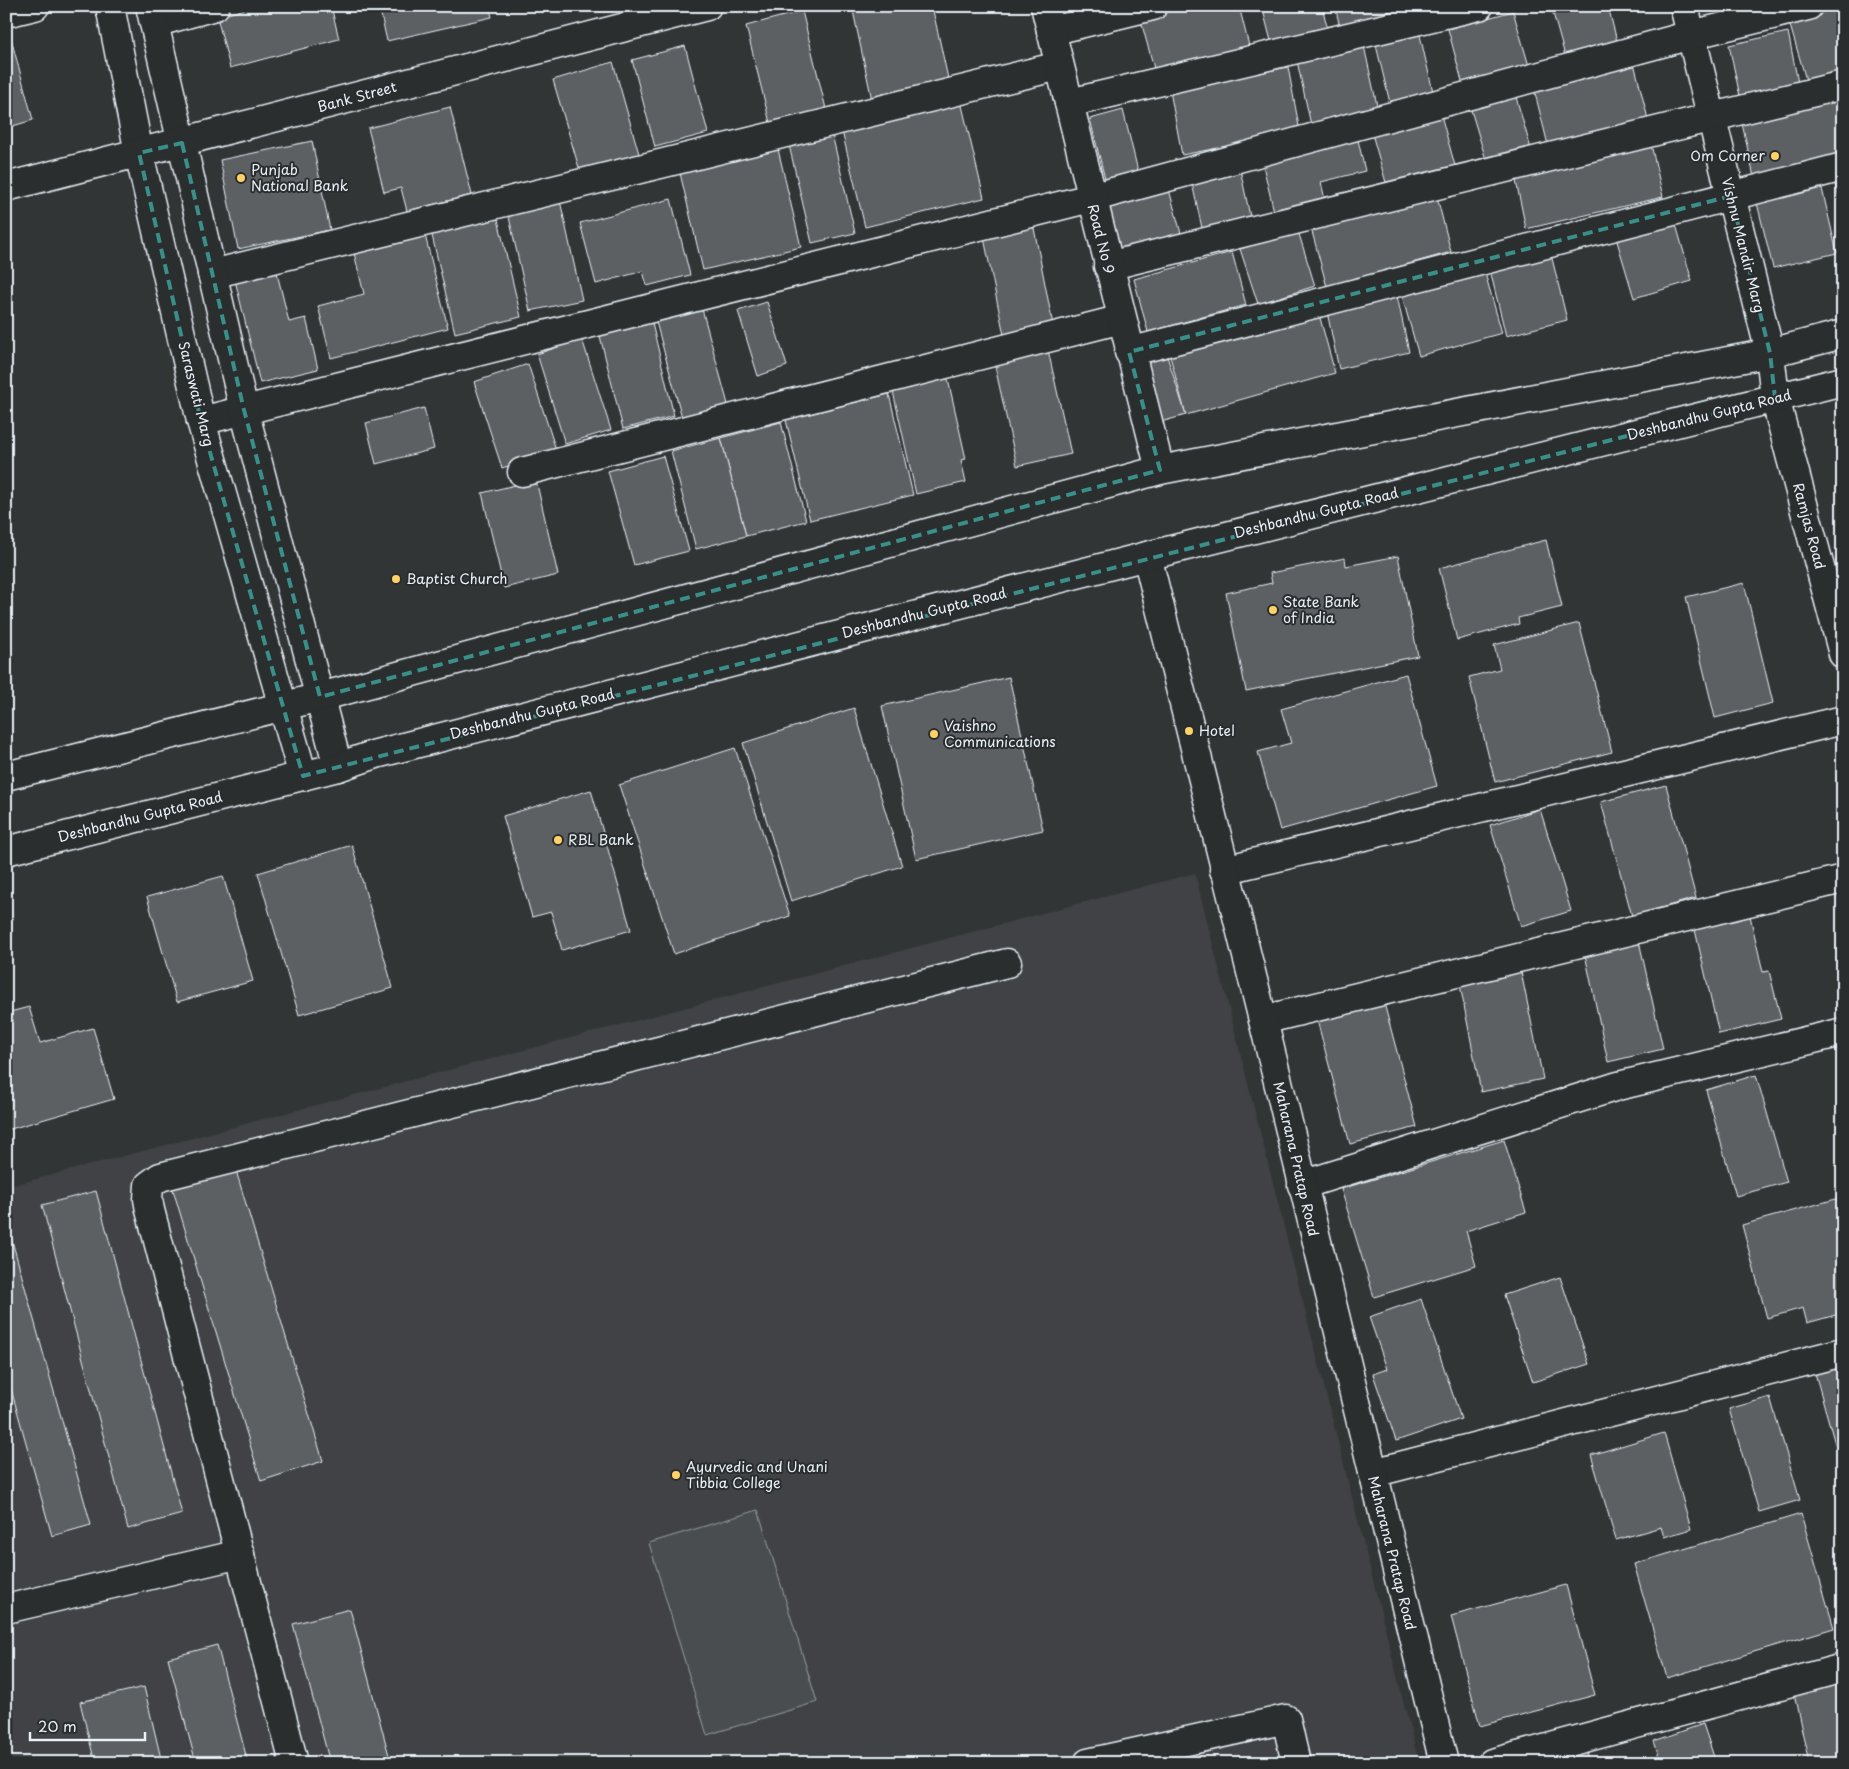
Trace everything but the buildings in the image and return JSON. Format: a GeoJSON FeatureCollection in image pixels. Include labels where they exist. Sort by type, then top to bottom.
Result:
{"type":"FeatureCollection","features":[{"type":"Feature","properties":{"kind":"street"},"geometry":{"type":"LineString","coordinates":[[6,14],[35,6]]}},
{"type":"Feature","properties":{"kind":"street","name":"Saraswati Marg"},"geometry":{"type":"LineString","coordinates":[[110,6],[139,153],[201,421],[303,776]]}},
{"type":"Feature","properties":{"kind":"street"},"geometry":{"type":"LineString","coordinates":[[215,6],[152,14],[244,410],[338,767]]}},
{"type":"Feature","properties":{"kind":"street","name":"Bank Street"},"geometry":{"type":"LineString","coordinates":[[6,187],[707,6]]}},
{"type":"Feature","properties":{"kind":"street"},"geometry":{"type":"LineString","coordinates":[[1048,19],[1153,6]]}},
{"type":"Feature","properties":{"kind":"street"},"geometry":{"type":"LineString","coordinates":[[1069,103],[1479,6]]}},
{"type":"Feature","properties":{"kind":"street","name":"Vishnu Mandir Marg"},"geometry":{"type":"LineString","coordinates":[[1684,6],[1770,353],[1775,398]]}},
{"type":"Feature","properties":{"kind":"street"},"geometry":{"type":"LineString","coordinates":[[201,421],[1091,198],[1691,35],[1808,6]]}},
{"type":"Feature","properties":{"kind":"street","name":"Road No 9"},"geometry":{"type":"LineString","coordinates":[[1048,19],[1129,352],[1160,470]]}},
{"type":"Feature","properties":{"kind":"street"},"geometry":{"type":"LineString","coordinates":[[212,274],[1059,66]]}},
{"type":"Feature","properties":{"kind":"street"},"geometry":{"type":"LineString","coordinates":[[1108,266],[1843,85]]}},
{"type":"Feature","properties":{"kind":"street"},"geometry":{"type":"LineString","coordinates":[[1129,352],[1843,167]]}},
{"type":"Feature","properties":{"kind":"street"},"geometry":{"type":"LineString","coordinates":[[522,472],[1122,319]]}},
{"type":"Feature","properties":{"kind":"street"},"geometry":{"type":"LineString","coordinates":[[6,776],[320,697],[1160,470],[1770,353],[1843,334]]}},
{"type":"Feature","properties":{"kind":"street","name":"Deshbandhu Gupta Road"},"geometry":{"type":"LineString","coordinates":[[6,851],[338,767],[376,754],[1147,556],[1843,381]]}},
{"type":"Feature","properties":{"kind":"street","name":"Ramjas Road"},"geometry":{"type":"LineString","coordinates":[[1775,398],[1843,654]]}},
{"type":"Feature","properties":{"kind":"street","name":"Maharana Pratap Road"},"geometry":{"type":"LineString","coordinates":[[1147,556],[1263,1020],[1444,1763]]}},
{"type":"Feature","properties":{"kind":"street"},"geometry":{"type":"LineString","coordinates":[[1224,870],[1843,720]]}},
{"type":"Feature","properties":{"kind":"street"},"geometry":{"type":"LineString","coordinates":[[1263,1020],[1843,879]]}},
{"type":"Feature","properties":{"kind":"street"},"geometry":{"type":"LineString","coordinates":[[294,1763],[150,1210],[148,1199],[149,1186],[160,1177],[1006,963]]}},
{"type":"Feature","properties":{"kind":"street"},"geometry":{"type":"LineString","coordinates":[[1302,1185],[1618,1086],[1843,1032]]}},
{"type":"Feature","properties":{"kind":"street"},"geometry":{"type":"LineString","coordinates":[[1373,1473],[1843,1352]]}},
{"type":"Feature","properties":{"kind":"street"},"geometry":{"type":"LineString","coordinates":[[6,1609],[240,1554]]}},
{"type":"Feature","properties":{"kind":"street"},"geometry":{"type":"LineString","coordinates":[[1492,1763],[1843,1668]]}},
{"type":"Feature","properties":{"kind":"street"},"geometry":{"type":"LineString","coordinates":[[1088,1763],[1286,1719],[1296,1763]]}},
{"type":"Feature","properties":{"kind":"highlighted area"},"geometry":{"type":"Polygon","coordinates":[[[182,143],[244,410],[320,697],[1160,470],[1129,352],[1731,196],[1770,353],[1775,398],[303,776],[201,421],[139,153],[182,143]]]}},
{"type":"Feature","properties":{"kind":"shaded area","name":"Ayurvedic and Unani Tibbia College"},"geometry":{"type":"Polygon","coordinates":[[[1195,873],[1419,1763],[6,1763],[6,1187],[1195,873]]]}},
{"type":"Feature","properties":{"kind":"shaded area"},"geometry":{"type":"Polygon","coordinates":[[[758,1510],[817,1702],[707,1735],[649,1543],[758,1510]]]}},
{"type":"Feature","properties":{"kind":"place","name":"Om Corner"},"geometry":{"type":"Point","coordinates":[1775,156]}},
{"type":"Feature","properties":{"kind":"place","name":"Punjab National Bank"},"geometry":{"type":"Point","coordinates":[241,178]}},
{"type":"Feature","properties":{"kind":"place","name":"Baptist Church"},"geometry":{"type":"Point","coordinates":[396,579]}},
{"type":"Feature","properties":{"kind":"place","name":"State Bank of India"},"geometry":{"type":"Point","coordinates":[1273,610]}},
{"type":"Feature","properties":{"kind":"place","name":"Hotel"},"geometry":{"type":"Point","coordinates":[1189,731]}},
{"type":"Feature","properties":{"kind":"place","name":"Vaishno Communications"},"geometry":{"type":"Point","coordinates":[934,734]}},
{"type":"Feature","properties":{"kind":"place","name":"RBL Bank"},"geometry":{"type":"Point","coordinates":[558,840]}},
{"type":"Feature","properties":{"kind":"place","name":"Ayurvedic and Unani Tibbia College"},"geometry":{"type":"Point","coordinates":[676,1475]}}]}
